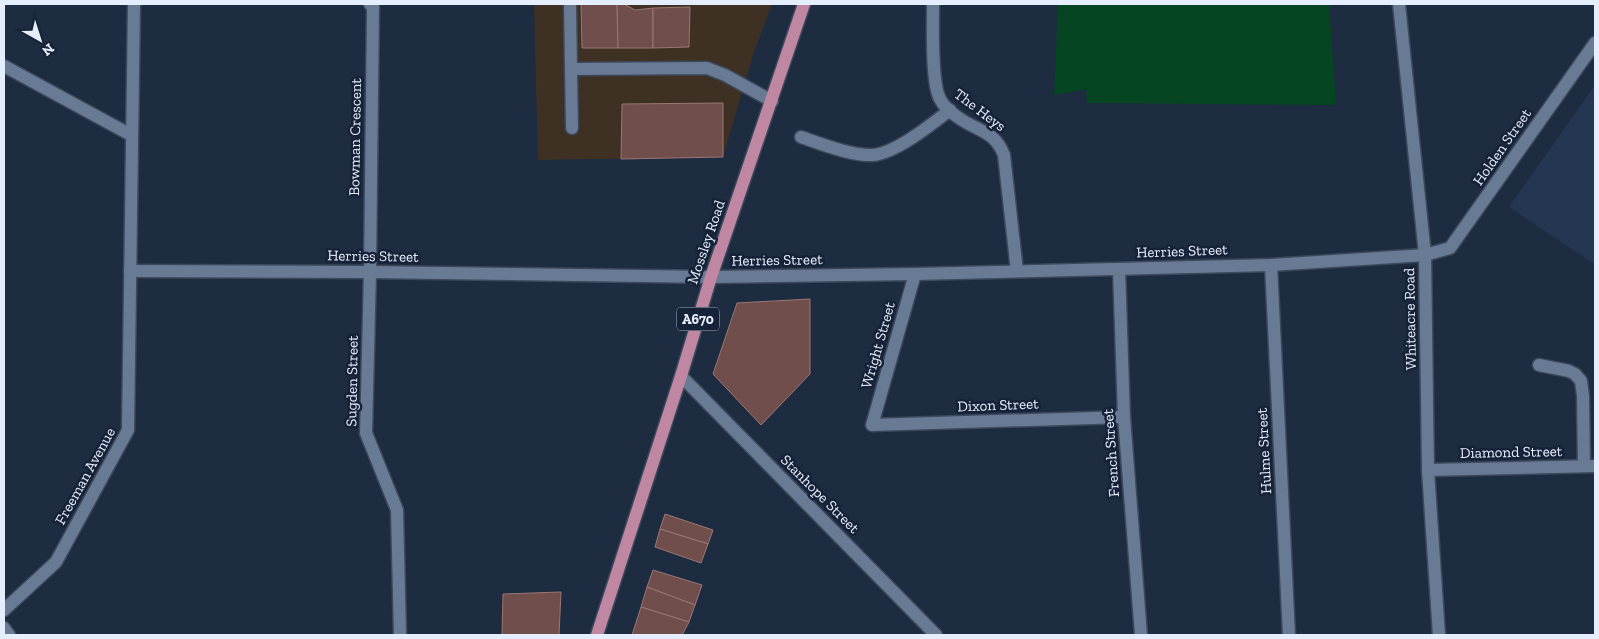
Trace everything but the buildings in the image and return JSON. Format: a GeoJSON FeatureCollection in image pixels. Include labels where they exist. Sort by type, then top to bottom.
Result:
{"type":"FeatureCollection","features":[{"type":"Feature","properties":{"kind":"main road","name":"Mossley Road"},"geometry":{"type":"LineString","coordinates":[[597,635],[711,277],[804,4]]}},
{"type":"Feature","properties":{"kind":"street"},"geometry":{"type":"LineString","coordinates":[[130,271],[134,4]]}},
{"type":"Feature","properties":{"kind":"street","name":"Bowman Crescent"},"geometry":{"type":"LineString","coordinates":[[370,4],[373,7],[370,272]]}},
{"type":"Feature","properties":{"kind":"street"},"geometry":{"type":"LineString","coordinates":[[570,4],[572,128]]}},
{"type":"Feature","properties":{"kind":"street","name":"The Heys"},"geometry":{"type":"LineString","coordinates":[[932,4],[935,86],[940,100],[962,120],[992,135],[1001,147],[1004,155],[1016,271]]}},
{"type":"Feature","properties":{"kind":"street","name":"Whiteacre Road"},"geometry":{"type":"LineString","coordinates":[[1399,4],[1425,255],[1428,470],[1439,635]]}},
{"type":"Feature","properties":{"kind":"street","name":"Holden Street"},"geometry":{"type":"LineString","coordinates":[[1425,255],[1450,248],[1595,44]]}},
{"type":"Feature","properties":{"kind":"street"},"geometry":{"type":"LineString","coordinates":[[4,66],[131,135]]}},
{"type":"Feature","properties":{"kind":"street"},"geometry":{"type":"LineString","coordinates":[[571,69],[707,68],[725,75],[772,101]]}},
{"type":"Feature","properties":{"kind":"street"},"geometry":{"type":"LineString","coordinates":[[801,137],[854,153],[873,155],[899,145],[950,110]]}},
{"type":"Feature","properties":{"kind":"street","name":"Herries Street"},"geometry":{"type":"LineString","coordinates":[[130,271],[711,277],[1271,265],[1425,255]]}},
{"type":"Feature","properties":{"kind":"street","name":"Hulme Street"},"geometry":{"type":"LineString","coordinates":[[1271,265],[1289,635]]}},
{"type":"Feature","properties":{"kind":"street","name":"French Street"},"geometry":{"type":"LineString","coordinates":[[1119,269],[1124,417],[1141,635]]}},
{"type":"Feature","properties":{"kind":"street","name":"Freeman Avenue"},"geometry":{"type":"LineString","coordinates":[[4,610],[56,562],[128,430],[130,271]]}},
{"type":"Feature","properties":{"kind":"street","name":"Sugden Street"},"geometry":{"type":"LineString","coordinates":[[370,272],[366,433],[397,510],[400,635]]}},
{"type":"Feature","properties":{"kind":"street","name":"Wright Street"},"geometry":{"type":"LineString","coordinates":[[872,425],[915,274]]}},
{"type":"Feature","properties":{"kind":"street"},"geometry":{"type":"LineString","coordinates":[[1539,365],[1569,371],[1575,374],[1580,381],[1590,466]]}},
{"type":"Feature","properties":{"kind":"street","name":"Stanhope Street"},"geometry":{"type":"LineString","coordinates":[[681,376],[936,635]]}},
{"type":"Feature","properties":{"kind":"street","name":"Dixon Street"},"geometry":{"type":"LineString","coordinates":[[872,425],[1124,417]]}},
{"type":"Feature","properties":{"kind":"street","name":"Diamond Street"},"geometry":{"type":"LineString","coordinates":[[1428,470],[1590,466]]}},
{"type":"Feature","properties":{"kind":"street"},"geometry":{"type":"LineString","coordinates":[[4,628],[9,635]]}},
{"type":"Feature","properties":{"kind":"shaded area"},"geometry":{"type":"Polygon","coordinates":[[[534,4],[772,4],[753,55],[723,157],[538,160],[534,4]]]}},
{"type":"Feature","properties":{"kind":"shaded area"},"geometry":{"type":"Polygon","coordinates":[[[1595,85],[1595,260],[1593,263],[1509,207],[1595,85]]]}},
{"type":"Feature","properties":{"kind":"green space"},"geometry":{"type":"Polygon","coordinates":[[[1058,4],[1329,4],[1336,105],[1087,103],[1086,89],[1054,95],[1058,4]]]}}]}
